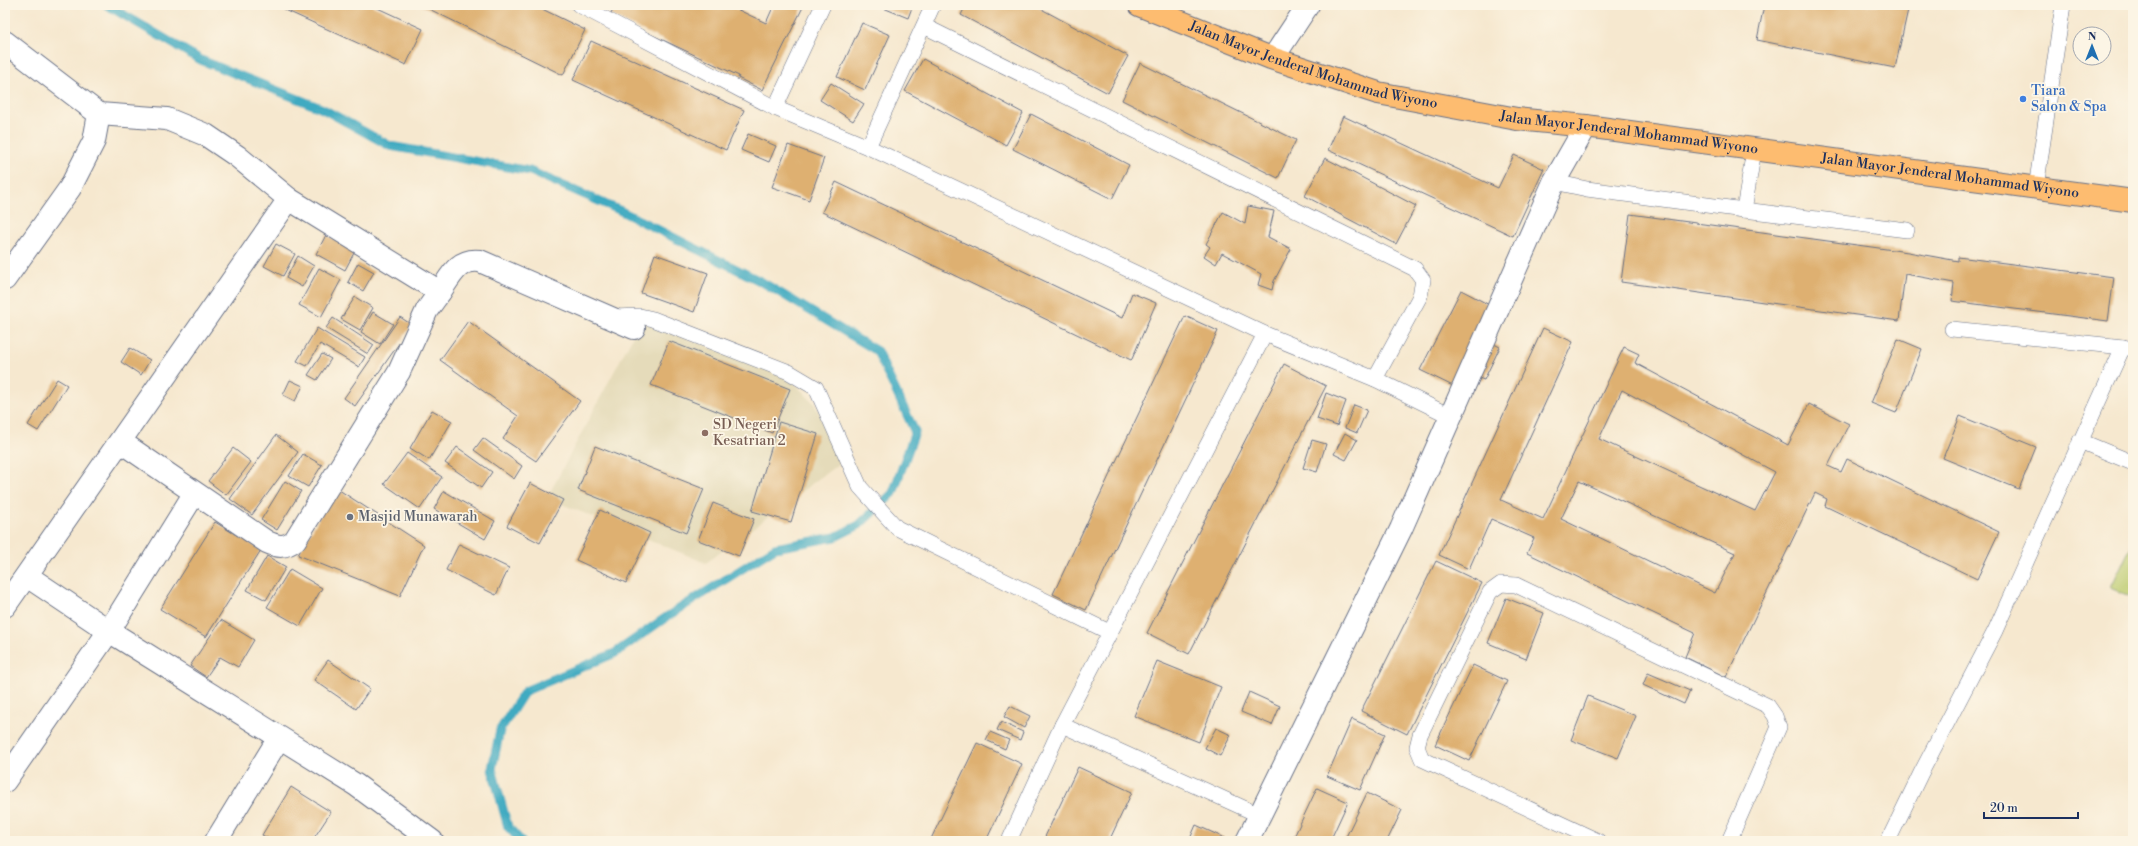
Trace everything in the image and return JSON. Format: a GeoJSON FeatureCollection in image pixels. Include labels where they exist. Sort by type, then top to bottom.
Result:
{"type":"FeatureCollection","features":[{"type":"Feature","properties":{"kind":"main road","name":"Jalan Mayor Jenderal Mohammad Wiyono"},"geometry":{"type":"LineString","coordinates":[[1139,5],[1165,10],[1273,58],[1378,93],[1517,119],[1586,126],[2133,201]]}},
{"type":"Feature","properties":{"kind":"street"},"geometry":{"type":"LineString","coordinates":[[1273,58],[1308,5]]}},
{"type":"Feature","properties":{"kind":"street"},"geometry":{"type":"LineString","coordinates":[[5,42],[99,114],[167,119],[206,136],[237,156],[289,199],[440,292]]}},
{"type":"Feature","properties":{"kind":"street"},"geometry":{"type":"LineString","coordinates":[[5,279],[70,188],[94,141],[99,114]]}},
{"type":"Feature","properties":{"kind":"street"},"geometry":{"type":"LineString","coordinates":[[1247,841],[1401,529],[1554,182],[1586,126]]}},
{"type":"Feature","properties":{"kind":"street"},"geometry":{"type":"LineString","coordinates":[[5,606],[289,199]]}},
{"type":"Feature","properties":{"kind":"street"},"geometry":{"type":"LineString","coordinates":[[120,442],[194,494],[267,542],[282,546],[292,542],[399,372],[427,310],[461,264],[470,260],[480,261],[634,328]]}},
{"type":"Feature","properties":{"kind":"street"},"geometry":{"type":"LineString","coordinates":[[5,781],[30,748],[109,631],[194,494]]}},
{"type":"Feature","properties":{"kind":"street"},"geometry":{"type":"LineString","coordinates":[[27,576],[109,631],[356,785],[432,841]]}},
{"type":"Feature","properties":{"kind":"street"},"geometry":{"type":"LineString","coordinates":[[216,841],[279,738]]}},
{"type":"Feature","properties":{"kind":"lane"},"geometry":{"type":"LineString","coordinates":[[579,5],[602,10],[775,108],[868,147],[1265,334],[1374,379],[1450,416]]}},
{"type":"Feature","properties":{"kind":"lane"},"geometry":{"type":"LineString","coordinates":[[775,108],[823,5]]}},
{"type":"Feature","properties":{"kind":"lane"},"geometry":{"type":"LineString","coordinates":[[868,147],[933,5]]}},
{"type":"Feature","properties":{"kind":"lane"},"geometry":{"type":"LineString","coordinates":[[2036,188],[2063,5]]}},
{"type":"Feature","properties":{"kind":"lane"},"geometry":{"type":"LineString","coordinates":[[924,26],[1415,269],[1423,280],[1420,296],[1374,379]]}},
{"type":"Feature","properties":{"kind":"lane"},"geometry":{"type":"LineString","coordinates":[[1744,210],[1754,150]]}},
{"type":"Feature","properties":{"kind":"lane"},"geometry":{"type":"LineString","coordinates":[[1554,182],[1587,189],[1907,230]]}},
{"type":"Feature","properties":{"kind":"lane"},"geometry":{"type":"LineString","coordinates":[[609,318],[640,316],[653,319],[789,372],[816,388],[860,487],[896,528],[1109,632]]}},
{"type":"Feature","properties":{"kind":"lane"},"geometry":{"type":"LineString","coordinates":[[1888,841],[1921,773],[1995,631],[2080,441],[2128,348],[1952,329]]}},
{"type":"Feature","properties":{"kind":"lane"},"geometry":{"type":"LineString","coordinates":[[1008,841],[1062,725],[1109,632],[1265,334]]}},
{"type":"Feature","properties":{"kind":"lane"},"geometry":{"type":"LineString","coordinates":[[2080,441],[2133,463]]}},
{"type":"Feature","properties":{"kind":"lane"},"geometry":{"type":"LineString","coordinates":[[1598,841],[1422,759],[1418,747],[1420,735],[1490,592],[1501,584],[1516,585],[1768,706],[1776,716],[1779,727],[1729,841]]}},
{"type":"Feature","properties":{"kind":"lane"},"geometry":{"type":"LineString","coordinates":[[1062,725],[1259,815]]}},
{"type":"Feature","properties":{"kind":"shaded area","name":"SD Negeri Kesatrian 2"},"geometry":{"type":"Polygon","coordinates":[[[641,321],[789,378],[814,403],[841,462],[706,563],[547,498],[641,321]]]}},
{"type":"Feature","properties":{"kind":"green space"},"geometry":{"type":"Polygon","coordinates":[[[2133,542],[2133,597],[2111,588],[2133,542]]]}},
{"type":"Feature","properties":{"kind":"building"},"geometry":{"type":"Polygon","coordinates":[[[285,5],[371,5],[423,29],[406,65],[283,9],[285,5]]]}},
{"type":"Feature","properties":{"kind":"building"},"geometry":{"type":"Polygon","coordinates":[[[421,5],[534,5],[585,30],[563,75],[421,5]]]}},
{"type":"Feature","properties":{"kind":"building"},"geometry":{"type":"Polygon","coordinates":[[[615,5],[728,5],[766,23],[774,5],[804,5],[762,90],[738,78],[739,76],[610,15],[615,5]]]}},
{"type":"Feature","properties":{"kind":"building"},"geometry":{"type":"Polygon","coordinates":[[[876,5],[913,5],[908,18],[876,5]]]}},
{"type":"Feature","properties":{"kind":"building"},"geometry":{"type":"Polygon","coordinates":[[[966,5],[1034,5],[1128,56],[1108,93],[961,15],[966,5]]]}},
{"type":"Feature","properties":{"kind":"building"},"geometry":{"type":"Polygon","coordinates":[[[1764,5],[1909,5],[1895,68],[1757,40],[1764,5]]]}},
{"type":"Feature","properties":{"kind":"building"},"geometry":{"type":"Polygon","coordinates":[[[862,23],[890,35],[865,90],[837,77],[862,23]]]}},
{"type":"Feature","properties":{"kind":"building"},"geometry":{"type":"Polygon","coordinates":[[[591,41],[744,110],[726,150],[573,80],[591,41]]]}},
{"type":"Feature","properties":{"kind":"building"},"geometry":{"type":"Polygon","coordinates":[[[923,59],[1023,113],[1006,145],[905,91],[923,59]]]}},
{"type":"Feature","properties":{"kind":"building"},"geometry":{"type":"Polygon","coordinates":[[[1140,63],[1296,140],[1278,178],[1122,100],[1140,63]]]}},
{"type":"Feature","properties":{"kind":"building"},"geometry":{"type":"Polygon","coordinates":[[[831,83],[864,104],[853,121],[820,100],[831,83]]]}},
{"type":"Feature","properties":{"kind":"building"},"geometry":{"type":"Polygon","coordinates":[[[1031,114],[1129,165],[1112,199],[1013,149],[1031,114]]]}},
{"type":"Feature","properties":{"kind":"building"},"geometry":{"type":"Polygon","coordinates":[[[1343,116],[1498,188],[1514,155],[1544,169],[1513,236],[1328,150],[1343,116]]]}},
{"type":"Feature","properties":{"kind":"building"},"geometry":{"type":"Polygon","coordinates":[[[748,134],[776,146],[769,162],[741,150],[748,134]]]}},
{"type":"Feature","properties":{"kind":"building"},"geometry":{"type":"Polygon","coordinates":[[[788,145],[824,158],[809,200],[772,187],[788,145]]]}},
{"type":"Feature","properties":{"kind":"building"},"geometry":{"type":"Polygon","coordinates":[[[1325,158],[1416,206],[1396,244],[1305,196],[1325,158]]]}},
{"type":"Feature","properties":{"kind":"building"},"geometry":{"type":"Polygon","coordinates":[[[836,182],[1122,318],[1132,293],[1156,303],[1132,359],[1131,360],[822,212],[836,182]]]}},
{"type":"Feature","properties":{"kind":"building"},"geometry":{"type":"Polygon","coordinates":[[[1248,206],[1274,211],[1268,237],[1291,249],[1274,281],[1272,290],[1258,285],[1261,274],[1222,253],[1216,264],[1204,256],[1210,247],[1206,244],[1223,212],[1245,224],[1248,206]]]}},
{"type":"Feature","properties":{"kind":"building"},"geometry":{"type":"Polygon","coordinates":[[[1630,214],[1908,252],[1958,261],[1958,257],[2114,277],[2108,321],[1952,301],[1954,283],[1905,274],[1899,321],[1621,282],[1630,214]]]}},
{"type":"Feature","properties":{"kind":"building"},"geometry":{"type":"Polygon","coordinates":[[[326,235],[355,251],[345,270],[316,254],[326,235]]]}},
{"type":"Feature","properties":{"kind":"building"},"geometry":{"type":"Polygon","coordinates":[[[276,244],[295,254],[283,276],[264,266],[276,244]]]}},
{"type":"Feature","properties":{"kind":"building"},"geometry":{"type":"Polygon","coordinates":[[[655,254],[708,273],[694,312],[641,293],[655,254]]]}},
{"type":"Feature","properties":{"kind":"building"},"geometry":{"type":"Polygon","coordinates":[[[298,256],[314,266],[302,287],[286,278],[298,256]]]}},
{"type":"Feature","properties":{"kind":"building"},"geometry":{"type":"Polygon","coordinates":[[[358,263],[374,272],[363,291],[348,282],[358,263]]]}},
{"type":"Feature","properties":{"kind":"building"},"geometry":{"type":"Polygon","coordinates":[[[319,268],[341,280],[321,317],[299,305],[319,268]]]}},
{"type":"Feature","properties":{"kind":"building"},"geometry":{"type":"Polygon","coordinates":[[[1461,290],[1497,309],[1457,388],[1420,370],[1461,290]]]}},
{"type":"Feature","properties":{"kind":"building"},"geometry":{"type":"Polygon","coordinates":[[[355,297],[373,308],[360,330],[341,319],[355,297]]]}},
{"type":"Feature","properties":{"kind":"building"},"geometry":{"type":"Polygon","coordinates":[[[373,312],[393,324],[380,344],[361,332],[373,312]]]}},
{"type":"Feature","properties":{"kind":"building"},"geometry":{"type":"Polygon","coordinates":[[[1185,316],[1218,331],[1086,610],[1053,594],[1185,316]]]}},
{"type":"Feature","properties":{"kind":"building"},"geometry":{"type":"Polygon","coordinates":[[[400,317],[412,325],[355,406],[344,398],[400,317]]]}},
{"type":"Feature","properties":{"kind":"building"},"geometry":{"type":"Polygon","coordinates":[[[333,318],[374,345],[368,354],[326,328],[333,318]]]}},
{"type":"Feature","properties":{"kind":"building"},"geometry":{"type":"Polygon","coordinates":[[[468,321],[580,401],[536,461],[503,439],[518,416],[440,360],[468,321]]]}},
{"type":"Feature","properties":{"kind":"building"},"geometry":{"type":"Polygon","coordinates":[[[317,328],[365,357],[359,367],[320,344],[307,366],[297,361],[317,328]]]}},
{"type":"Feature","properties":{"kind":"building"},"geometry":{"type":"Polygon","coordinates":[[[1543,328],[1573,342],[1501,500],[1543,519],[1624,347],[1639,354],[1635,363],[1788,445],[1809,404],[1849,424],[1828,466],[1841,472],[1847,459],[1999,532],[1977,579],[1825,506],[1827,499],[1815,493],[1726,677],[1685,657],[1695,633],[1527,553],[1534,538],[1491,519],[1469,569],[1439,555],[1543,328]],[[1622,390],[1599,439],[1755,511],[1775,472],[1622,390]],[[1579,481],[1561,519],[1715,593],[1735,553],[1579,481]]]}},
{"type":"Feature","properties":{"kind":"building"},"geometry":{"type":"Polygon","coordinates":[[[1898,339],[1922,349],[1896,413],[1871,403],[1898,339]]]}},
{"type":"Feature","properties":{"kind":"building"},"geometry":{"type":"Polygon","coordinates":[[[669,341],[790,389],[772,433],[651,385],[669,341]]]}},
{"type":"Feature","properties":{"kind":"building"},"geometry":{"type":"Polygon","coordinates":[[[1488,341],[1500,347],[1484,380],[1471,375],[1488,341]]]}},
{"type":"Feature","properties":{"kind":"building"},"geometry":{"type":"Polygon","coordinates":[[[130,348],[150,360],[141,375],[121,362],[130,348]]]}},
{"type":"Feature","properties":{"kind":"building"},"geometry":{"type":"Polygon","coordinates":[[[322,354],[331,359],[317,380],[308,375],[322,354]]]}},
{"type":"Feature","properties":{"kind":"building"},"geometry":{"type":"Polygon","coordinates":[[[1284,364],[1326,386],[1189,654],[1147,633],[1284,364]]]}},
{"type":"Feature","properties":{"kind":"building"},"geometry":{"type":"Polygon","coordinates":[[[57,379],[67,385],[38,431],[28,425],[57,379]]]}},
{"type":"Feature","properties":{"kind":"building"},"geometry":{"type":"Polygon","coordinates":[[[290,380],[303,386],[295,401],[283,395],[290,380]]]}},
{"type":"Feature","properties":{"kind":"building"},"geometry":{"type":"Polygon","coordinates":[[[1326,393],[1346,401],[1337,426],[1317,419],[1326,393]]]}},
{"type":"Feature","properties":{"kind":"building"},"geometry":{"type":"Polygon","coordinates":[[[1354,405],[1367,410],[1357,433],[1345,428],[1354,405]]]}},
{"type":"Feature","properties":{"kind":"building"},"geometry":{"type":"Polygon","coordinates":[[[432,410],[452,421],[429,460],[410,448],[432,410]]]}},
{"type":"Feature","properties":{"kind":"building"},"geometry":{"type":"Polygon","coordinates":[[[1960,416],[2036,447],[2019,489],[1943,458],[1960,416]]]}},
{"type":"Feature","properties":{"kind":"building"},"geometry":{"type":"Polygon","coordinates":[[[779,422],[818,434],[791,522],[752,511],[779,422]]]}},
{"type":"Feature","properties":{"kind":"building"},"geometry":{"type":"Polygon","coordinates":[[[1345,433],[1357,440],[1346,460],[1334,454],[1345,433]]]}},
{"type":"Feature","properties":{"kind":"building"},"geometry":{"type":"Polygon","coordinates":[[[276,435],[298,452],[252,515],[230,499],[276,435]]]}},
{"type":"Feature","properties":{"kind":"building"},"geometry":{"type":"Polygon","coordinates":[[[483,438],[522,466],[514,479],[474,450],[483,438]]]}},
{"type":"Feature","properties":{"kind":"building"},"geometry":{"type":"Polygon","coordinates":[[[1312,440],[1326,444],[1317,472],[1303,468],[1312,440]]]}},
{"type":"Feature","properties":{"kind":"building"},"geometry":{"type":"Polygon","coordinates":[[[595,446],[704,489],[686,533],[578,490],[595,446]]]}},
{"type":"Feature","properties":{"kind":"building"},"geometry":{"type":"Polygon","coordinates":[[[457,447],[492,472],[481,488],[445,463],[457,447]]]}},
{"type":"Feature","properties":{"kind":"building"},"geometry":{"type":"Polygon","coordinates":[[[233,448],[251,462],[226,495],[208,481],[233,448]]]}},
{"type":"Feature","properties":{"kind":"building"},"geometry":{"type":"Polygon","coordinates":[[[407,453],[442,477],[420,509],[384,484],[407,453]]]}},
{"type":"Feature","properties":{"kind":"building"},"geometry":{"type":"Polygon","coordinates":[[[303,454],[322,465],[308,487],[289,476],[303,454]]]}},
{"type":"Feature","properties":{"kind":"building"},"geometry":{"type":"Polygon","coordinates":[[[285,481],[301,491],[277,530],[261,520],[285,481]]]}},
{"type":"Feature","properties":{"kind":"building"},"geometry":{"type":"Polygon","coordinates":[[[530,483],[563,500],[540,543],[507,526],[530,483]]]}},
{"type":"Feature","properties":{"kind":"building","name":"Masjid Munawarah"},"geometry":{"type":"Polygon","coordinates":[[[336,488],[424,545],[400,596],[298,555],[336,488]]]}},
{"type":"Feature","properties":{"kind":"building"},"geometry":{"type":"Polygon","coordinates":[[[444,491],[495,521],[485,539],[434,509],[444,491]]]}},
{"type":"Feature","properties":{"kind":"building"},"geometry":{"type":"Polygon","coordinates":[[[713,503],[754,519],[739,556],[698,540],[713,503]]]}},
{"type":"Feature","properties":{"kind":"building"},"geometry":{"type":"Polygon","coordinates":[[[600,510],[650,533],[626,583],[576,560],[600,510]]]}},
{"type":"Feature","properties":{"kind":"building"},"geometry":{"type":"Polygon","coordinates":[[[215,522],[261,550],[206,637],[160,609],[215,522]]]}},
{"type":"Feature","properties":{"kind":"building"},"geometry":{"type":"Polygon","coordinates":[[[459,544],[509,568],[496,595],[446,570],[459,544]]]}},
{"type":"Feature","properties":{"kind":"building"},"geometry":{"type":"Polygon","coordinates":[[[267,556],[286,567],[266,600],[247,590],[267,556]]]}},
{"type":"Feature","properties":{"kind":"building"},"geometry":{"type":"Polygon","coordinates":[[[1436,561],[1482,583],[1407,734],[1361,711],[1436,561]]]}},
{"type":"Feature","properties":{"kind":"building"},"geometry":{"type":"Polygon","coordinates":[[[290,569],[322,588],[300,626],[267,607],[290,569]]]}},
{"type":"Feature","properties":{"kind":"building"},"geometry":{"type":"Polygon","coordinates":[[[1506,598],[1544,613],[1526,659],[1488,643],[1506,598]]]}},
{"type":"Feature","properties":{"kind":"building"},"geometry":{"type":"Polygon","coordinates":[[[221,620],[254,640],[238,667],[220,657],[206,677],[190,666],[221,620]]]}},
{"type":"Feature","properties":{"kind":"building"},"geometry":{"type":"Polygon","coordinates":[[[328,660],[370,689],[356,709],[314,680],[328,660]]]}},
{"type":"Feature","properties":{"kind":"building"},"geometry":{"type":"Polygon","coordinates":[[[1157,661],[1221,687],[1199,742],[1134,716],[1157,661]]]}},
{"type":"Feature","properties":{"kind":"building"},"geometry":{"type":"Polygon","coordinates":[[[1473,665],[1507,681],[1469,761],[1435,745],[1473,665]]]}},
{"type":"Feature","properties":{"kind":"building"},"geometry":{"type":"Polygon","coordinates":[[[1648,673],[1690,691],[1684,704],[1643,685],[1648,673]]]}},
{"type":"Feature","properties":{"kind":"building"},"geometry":{"type":"Polygon","coordinates":[[[1249,692],[1280,706],[1272,725],[1241,712],[1249,692]]]}},
{"type":"Feature","properties":{"kind":"building"},"geometry":{"type":"Polygon","coordinates":[[[1588,696],[1636,716],[1618,758],[1571,740],[1588,696]]]}},
{"type":"Feature","properties":{"kind":"building"},"geometry":{"type":"Polygon","coordinates":[[[1010,706],[1030,716],[1024,728],[1004,717],[1010,706]]]}},
{"type":"Feature","properties":{"kind":"building"},"geometry":{"type":"Polygon","coordinates":[[[1352,719],[1385,734],[1360,790],[1327,776],[1352,719]]]}},
{"type":"Feature","properties":{"kind":"building"},"geometry":{"type":"Polygon","coordinates":[[[1001,722],[1023,732],[1020,740],[997,730],[1001,722]]]}},
{"type":"Feature","properties":{"kind":"building"},"geometry":{"type":"Polygon","coordinates":[[[1216,728],[1231,735],[1220,756],[1205,748],[1216,728]]]}},
{"type":"Feature","properties":{"kind":"building"},"geometry":{"type":"Polygon","coordinates":[[[990,732],[1009,740],[1005,749],[986,740],[990,732]]]}},
{"type":"Feature","properties":{"kind":"building"},"geometry":{"type":"Polygon","coordinates":[[[977,743],[1022,764],[986,841],[930,841],[977,743]]]}},
{"type":"Feature","properties":{"kind":"building"},"geometry":{"type":"Polygon","coordinates":[[[1078,767],[1132,792],[1109,841],[1043,841],[1078,767]]]}},
{"type":"Feature","properties":{"kind":"building"},"geometry":{"type":"Polygon","coordinates":[[[291,787],[331,812],[312,841],[273,841],[262,835],[291,787]]]}},
{"type":"Feature","properties":{"kind":"building"},"geometry":{"type":"Polygon","coordinates":[[[1317,788],[1348,802],[1330,841],[1292,841],[1317,788]]]}},
{"type":"Feature","properties":{"kind":"building"},"geometry":{"type":"Polygon","coordinates":[[[1367,793],[1402,810],[1387,841],[1344,841],[1367,793]]]}},
{"type":"Feature","properties":{"kind":"building"},"geometry":{"type":"Polygon","coordinates":[[[1196,825],[1231,841],[1189,841],[1196,825]]]}},
{"type":"Feature","properties":{"kind":"waterway"},"geometry":{"type":"LineString","coordinates":[[107,5],[201,60],[323,109],[390,146],[530,171],[619,210],[762,282],[877,351],[915,432],[893,493],[859,525],[835,537],[775,548],[668,616],[615,653],[525,691],[500,730],[492,769],[508,827],[521,841]]}},
{"type":"Feature","properties":{"kind":"place","name":"Tiara Salon & Spa"},"geometry":{"type":"Point","coordinates":[2023,99]}},
{"type":"Feature","properties":{"kind":"place","name":"SD Negeri Kesatrian 2"},"geometry":{"type":"Point","coordinates":[705,433]}},
{"type":"Feature","properties":{"kind":"place","name":"Masjid Munawarah"},"geometry":{"type":"Point","coordinates":[350,517]}}]}
